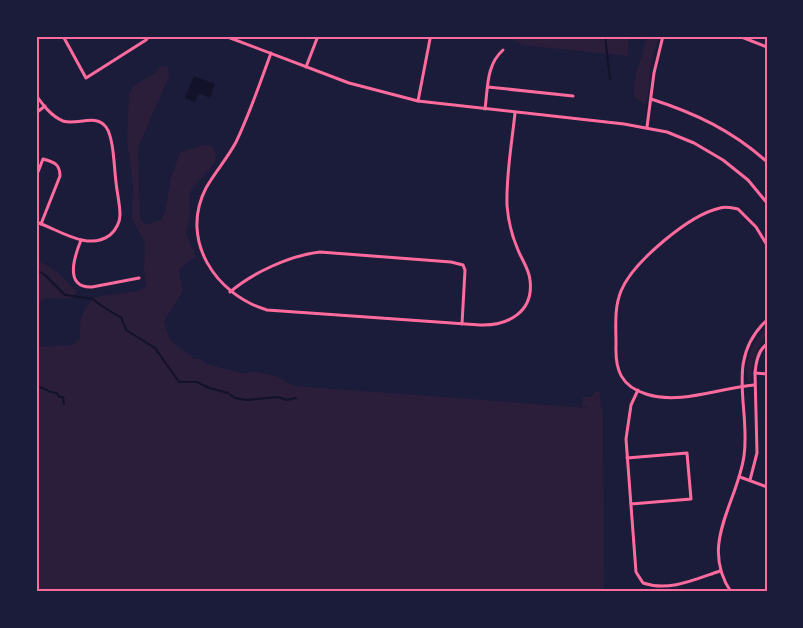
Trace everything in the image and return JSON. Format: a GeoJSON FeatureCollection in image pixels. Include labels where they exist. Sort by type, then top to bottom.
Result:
{"type":"FeatureCollection","features":[{"type":"Feature","properties":{"kind":"street"},"geometry":{"type":"LineString","coordinates":[[63,36],[86,78],[149,36]]}},
{"type":"Feature","properties":{"kind":"street"},"geometry":{"type":"LineString","coordinates":[[225,36],[370,89],[418,101],[647,127],[685,138],[713,153],[739,172],[767,203]]}},
{"type":"Feature","properties":{"kind":"street"},"geometry":{"type":"LineString","coordinates":[[306,67],[318,36]]}},
{"type":"Feature","properties":{"kind":"street"},"geometry":{"type":"LineString","coordinates":[[647,127],[656,60],[663,36]]}},
{"type":"Feature","properties":{"kind":"street"},"geometry":{"type":"LineString","coordinates":[[739,36],[767,47]]}},
{"type":"Feature","properties":{"kind":"street"},"geometry":{"type":"LineString","coordinates":[[418,101],[430,39]]}},
{"type":"Feature","properties":{"kind":"street"},"geometry":{"type":"LineString","coordinates":[[486,109],[489,75],[493,61],[503,50]]}},
{"type":"Feature","properties":{"kind":"street"},"geometry":{"type":"LineString","coordinates":[[271,53],[242,129],[225,161],[205,190],[198,215],[197,230],[205,260],[213,274],[230,292],[254,306],[267,309],[462,324],[502,324],[509,321],[521,312],[529,297],[530,278],[512,232],[507,203],[515,112]]}},
{"type":"Feature","properties":{"kind":"street"},"geometry":{"type":"LineString","coordinates":[[488,87],[573,96]]}},
{"type":"Feature","properties":{"kind":"street"},"geometry":{"type":"LineString","coordinates":[[36,95],[55,116],[67,122],[98,121],[106,128],[109,134],[120,215],[114,231],[94,242],[81,240],[36,222]]}},
{"type":"Feature","properties":{"kind":"street"},"geometry":{"type":"LineString","coordinates":[[651,99],[683,110],[720,127],[767,162]]}},
{"type":"Feature","properties":{"kind":"street"},"geometry":{"type":"LineString","coordinates":[[36,113],[45,106]]}},
{"type":"Feature","properties":{"kind":"street"},"geometry":{"type":"LineString","coordinates":[[36,177],[43,159],[55,163],[60,170],[60,176],[41,224]]}},
{"type":"Feature","properties":{"kind":"street"},"geometry":{"type":"LineString","coordinates":[[754,385],[679,398],[664,398],[646,394],[625,383],[619,373],[616,357],[618,300],[633,270],[668,238],[700,217],[720,208],[738,209],[746,215],[767,245]]}},
{"type":"Feature","properties":{"kind":"street"},"geometry":{"type":"LineString","coordinates":[[81,240],[72,267],[80,284],[92,287],[139,278]]}},
{"type":"Feature","properties":{"kind":"street"},"geometry":{"type":"LineString","coordinates":[[230,292],[251,277],[305,254],[320,252],[451,262],[463,265],[465,270],[462,324]]}},
{"type":"Feature","properties":{"kind":"street"},"geometry":{"type":"LineString","coordinates":[[731,592],[720,571],[718,539],[740,477],[744,454],[745,431],[741,373],[747,347],[752,337],[767,320]]}},
{"type":"Feature","properties":{"kind":"street"},"geometry":{"type":"LineString","coordinates":[[750,480],[757,453],[758,431],[754,385],[756,361],[767,344]]}},
{"type":"Feature","properties":{"kind":"street"},"geometry":{"type":"LineString","coordinates":[[755,373],[767,374]]}},
{"type":"Feature","properties":{"kind":"street"},"geometry":{"type":"LineString","coordinates":[[638,390],[628,421],[626,439],[636,572],[643,583],[663,586],[687,582],[720,571]]}},
{"type":"Feature","properties":{"kind":"street"},"geometry":{"type":"LineString","coordinates":[[627,458],[687,453],[691,500],[631,504]]}},
{"type":"Feature","properties":{"kind":"street"},"geometry":{"type":"LineString","coordinates":[[740,477],[767,487]]}},
{"type":"Feature","properties":{"kind":"shaded area"},"geometry":{"type":"Polygon","coordinates":[[[507,36],[629,36],[628,56],[522,45],[507,36]]]}},
{"type":"Feature","properties":{"kind":"shaded area"},"geometry":{"type":"Polygon","coordinates":[[[647,36],[659,36],[650,70],[648,97],[644,104],[634,96],[634,84],[647,36]]]}},
{"type":"Feature","properties":{"kind":"shaded area"},"geometry":{"type":"Polygon","coordinates":[[[160,66],[168,67],[169,76],[138,148],[140,218],[145,225],[161,220],[165,213],[171,178],[180,152],[204,145],[212,146],[216,154],[215,163],[191,190],[190,216],[186,233],[196,257],[181,267],[179,273],[183,291],[164,321],[172,342],[194,359],[200,359],[207,364],[241,373],[258,372],[276,376],[294,386],[590,408],[582,406],[583,397],[590,397],[595,392],[600,392],[601,407],[599,408],[603,409],[604,592],[36,592],[36,347],[73,345],[80,339],[80,326],[84,311],[95,297],[139,291],[146,286],[145,243],[132,219],[133,188],[127,139],[129,94],[133,86],[155,73],[160,66]]]}},
{"type":"Feature","properties":{"kind":"shaded area"},"geometry":{"type":"Polygon","coordinates":[[[194,76],[215,84],[210,98],[199,93],[195,102],[185,98],[194,76]]]}},
{"type":"Feature","properties":{"kind":"shaded area"},"geometry":{"type":"Polygon","coordinates":[[[36,261],[53,269],[77,292],[71,299],[46,298],[36,305],[36,261]]]}},
{"type":"Feature","properties":{"kind":"shaded area"},"geometry":{"type":"Polygon","coordinates":[[[767,328],[767,338],[764,337],[759,348],[753,364],[751,381],[748,381],[747,367],[750,352],[767,328]]]}},
{"type":"Feature","properties":{"kind":"waterway"},"geometry":{"type":"LineString","coordinates":[[605,36],[610,79]]}},
{"type":"Feature","properties":{"kind":"waterway"},"geometry":{"type":"LineString","coordinates":[[36,270],[45,275],[65,295],[93,299],[121,317],[126,330],[155,348],[179,382],[197,382],[228,393],[235,398],[247,400],[296,398]]}},
{"type":"Feature","properties":{"kind":"waterway"},"geometry":{"type":"LineString","coordinates":[[36,386],[57,393],[59,397],[63,397],[64,404]]}}]}
